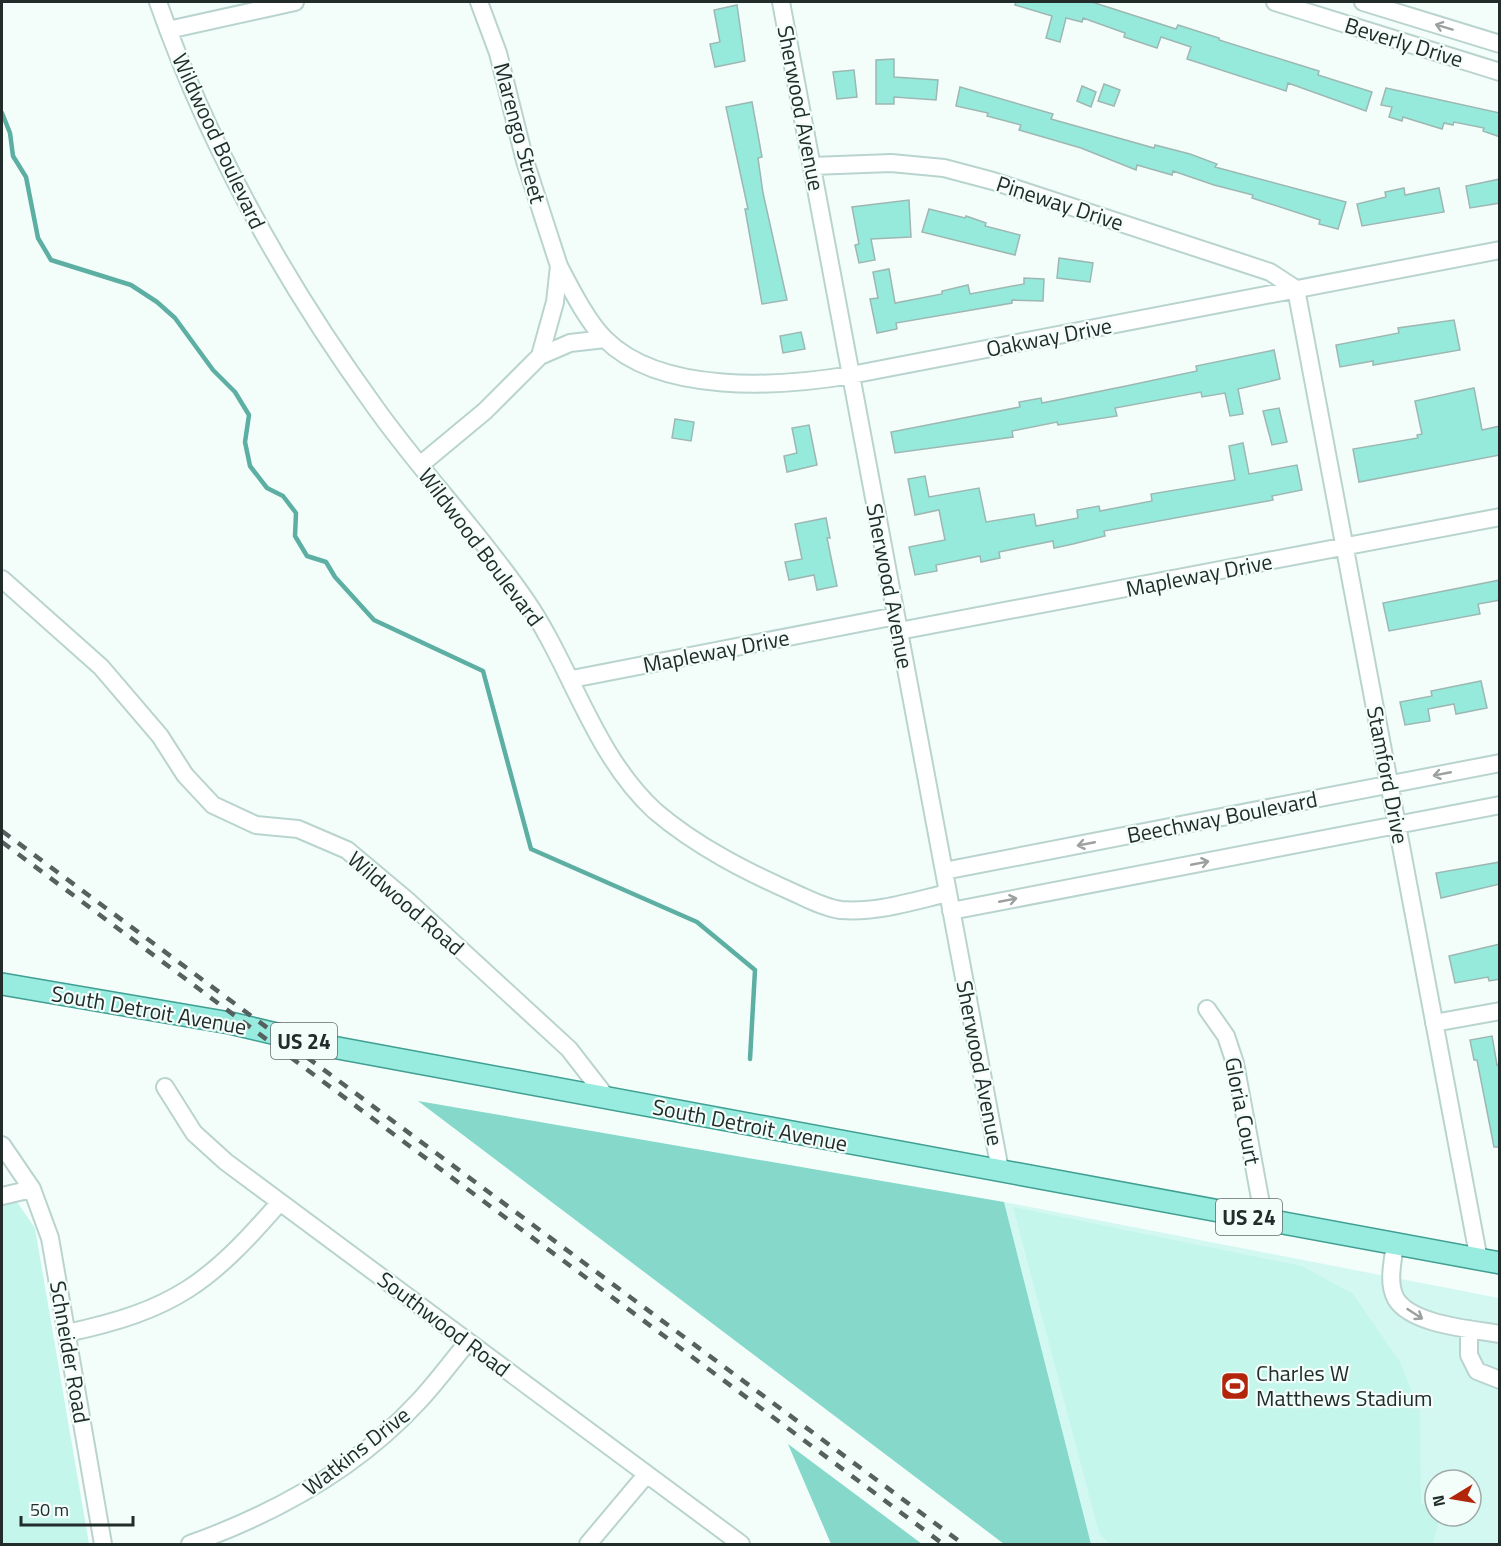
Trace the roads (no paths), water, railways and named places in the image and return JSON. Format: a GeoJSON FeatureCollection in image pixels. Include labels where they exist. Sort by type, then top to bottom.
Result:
{"type":"FeatureCollection","features":[{"type":"Feature","properties":{"kind":"main road","name":"South Detroit Avenue"},"geometry":{"type":"LineString","coordinates":[[2,984],[230,1023],[327,1046],[1489,1262]]}},
{"type":"Feature","properties":{"kind":"street","name":"Wildwood Boulevard"},"geometry":{"type":"LineString","coordinates":[[158,2],[187,77],[261,232],[326,339],[420,465],[527,602],[572,679],[602,744],[620,772],[656,811],[678,829],[726,859],[826,907],[839,910],[871,910],[948,893]]}},
{"type":"Feature","properties":{"kind":"street"},"geometry":{"type":"LineString","coordinates":[[168,30],[295,2]]}},
{"type":"Feature","properties":{"kind":"street","name":"Marengo Street"},"geometry":{"type":"LineString","coordinates":[[420,465],[485,411],[540,356],[570,344],[605,339],[558,266],[525,161],[498,53],[479,2]]}},
{"type":"Feature","properties":{"kind":"street","name":"Sherwood Avenue"},"geometry":{"type":"LineString","coordinates":[[781,2],[1000,1170]]}},
{"type":"Feature","properties":{"kind":"street","name":"Beverly Drive"},"geometry":{"type":"LineString","coordinates":[[1275,2],[1500,72]]}},
{"type":"Feature","properties":{"kind":"street","name":"Beverly Drive"},"geometry":{"type":"LineString","coordinates":[[1363,2],[1500,44]]}},
{"type":"Feature","properties":{"kind":"street","name":"Pineway Drive"},"geometry":{"type":"LineString","coordinates":[[812,166],[915,164],[983,178],[1270,272],[1296,289]]}},
{"type":"Feature","properties":{"kind":"street","name":"Oakway Drive"},"geometry":{"type":"LineString","coordinates":[[605,339],[644,364],[704,381],[749,385],[781,384],[851,375],[1500,250]]}},
{"type":"Feature","properties":{"kind":"street","name":"Marengo Street"},"geometry":{"type":"LineString","coordinates":[[540,356],[555,302],[558,266]]}},
{"type":"Feature","properties":{"kind":"street","name":"Stamford Drive"},"geometry":{"type":"LineString","coordinates":[[1296,289],[1434,1023],[1489,1262]]}},
{"type":"Feature","properties":{"kind":"street","name":"Mapleway Drive"},"geometry":{"type":"LineString","coordinates":[[572,679],[1345,547],[1500,517]]}},
{"type":"Feature","properties":{"kind":"street","name":"Wildwood Road"},"geometry":{"type":"LineString","coordinates":[[2,579],[101,667],[160,736],[185,776],[213,805],[256,825],[298,829],[348,850],[410,902],[569,1048],[607,1098]]}},
{"type":"Feature","properties":{"kind":"street","name":"Beechway Boulevard"},"geometry":{"type":"LineString","coordinates":[[944,871],[1500,763]]}},
{"type":"Feature","properties":{"kind":"street","name":"Beechway Boulevard"},"geometry":{"type":"LineString","coordinates":[[951,911],[1500,805]]}},
{"type":"Feature","properties":{"kind":"street","name":"Gloria Court"},"geometry":{"type":"LineString","coordinates":[[1207,1009],[1226,1036],[1235,1063],[1264,1220]]}},
{"type":"Feature","properties":{"kind":"street"},"geometry":{"type":"LineString","coordinates":[[1434,1023],[1500,1011]]}},
{"type":"Feature","properties":{"kind":"street","name":"Southwood Road"},"geometry":{"type":"LineString","coordinates":[[165,1087],[194,1133],[226,1162],[741,1545]]}},
{"type":"Feature","properties":{"kind":"street","name":"Schneider Road"},"geometry":{"type":"LineString","coordinates":[[2,1145],[32,1189],[50,1238],[103,1545]]}},
{"type":"Feature","properties":{"kind":"street","name":"Schneider Road"},"geometry":{"type":"LineString","coordinates":[[2,1151],[17,1166]]}},
{"type":"Feature","properties":{"kind":"street"},"geometry":{"type":"LineString","coordinates":[[2,1196],[32,1189]]}},
{"type":"Feature","properties":{"kind":"street"},"geometry":{"type":"LineString","coordinates":[[67,1333],[126,1319],[182,1295],[240,1248],[280,1202]]}},
{"type":"Feature","properties":{"kind":"street"},"geometry":{"type":"LineString","coordinates":[[1395,1244],[1391,1275],[1396,1299],[1425,1320],[1500,1334]]}},
{"type":"Feature","properties":{"kind":"street"},"geometry":{"type":"LineString","coordinates":[[1469,1329],[1469,1355],[1476,1371],[1500,1380]]}},
{"type":"Feature","properties":{"kind":"street","name":"Watkins Drive"},"geometry":{"type":"LineString","coordinates":[[190,1545],[252,1521],[298,1496],[345,1465],[417,1403],[468,1342]]}},
{"type":"Feature","properties":{"kind":"street"},"geometry":{"type":"LineString","coordinates":[[588,1545],[646,1475]]}},
{"type":"Feature","properties":{"kind":"waterway"},"geometry":{"type":"LineString","coordinates":[[2,113],[10,133],[13,156],[26,177],[38,238],[51,260],[131,285],[157,302],[175,318],[213,370],[235,392],[249,415],[245,442],[250,466],[267,488],[283,496],[296,513],[295,536],[307,556],[326,562],[335,577],[374,620],[483,671],[531,849],[697,922],[755,970],[750,1059]]}},
{"type":"Feature","properties":{"kind":"railway"},"geometry":{"type":"LineString","coordinates":[[2,831],[963,1544]]}},
{"type":"Feature","properties":{"kind":"railway"},"geometry":{"type":"LineString","coordinates":[[2,842],[943,1544]]}},
{"type":"Feature","properties":{"kind":"place","name":"Charles W Matthews Stadium"},"geometry":{"type":"Point","coordinates":[1235,1386]}}]}
